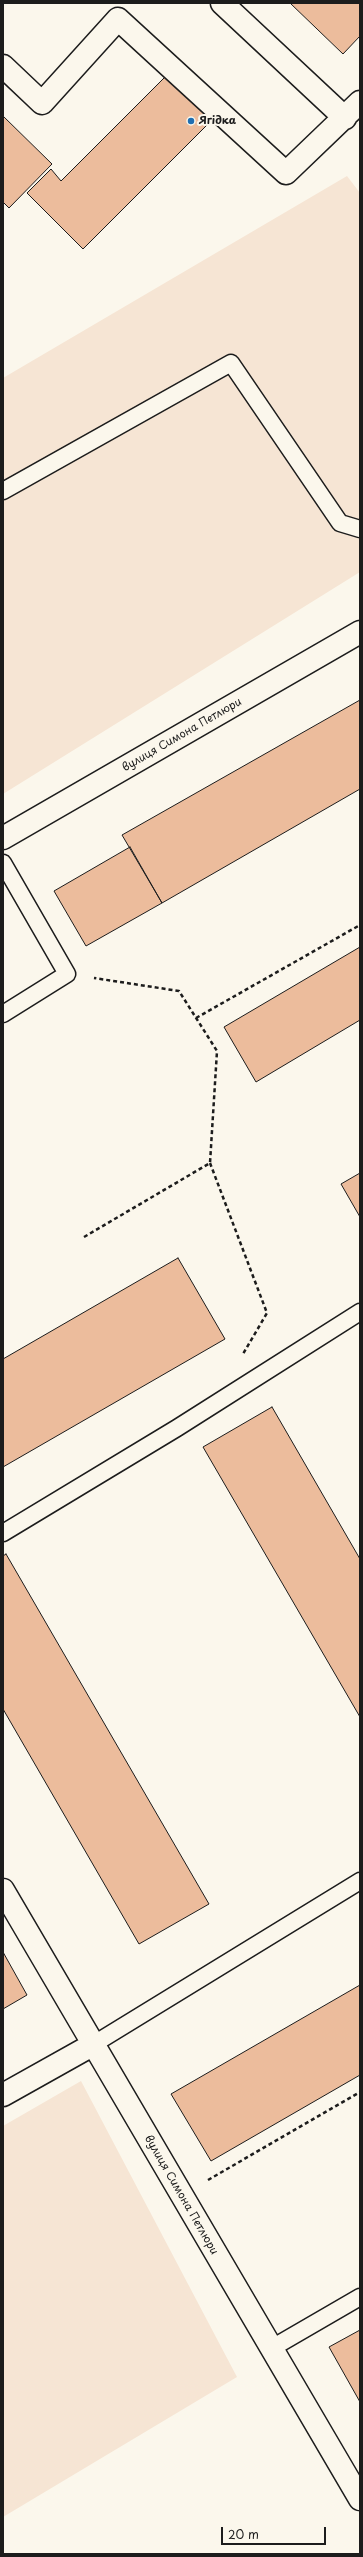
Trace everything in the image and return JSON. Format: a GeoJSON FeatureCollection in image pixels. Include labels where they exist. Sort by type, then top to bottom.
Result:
{"type":"FeatureCollection","features":[{"type":"Feature","properties":{"kind":"street"},"geometry":{"type":"LineString","coordinates":[[222,3],[345,118]]}},
{"type":"Feature","properties":{"kind":"street"},"geometry":{"type":"LineString","coordinates":[[3,66],[42,103],[118,20],[286,173],[360,102]]}},
{"type":"Feature","properties":{"kind":"street","name":"вулиця Симона Петлюри"},"geometry":{"type":"LineString","coordinates":[[3,838],[360,632]]}},
{"type":"Feature","properties":{"kind":"street","name":"вулиця Симона Петлюри"},"geometry":{"type":"LineString","coordinates":[[3,1890],[360,2499]]}},
{"type":"Feature","properties":{"kind":"street"},"geometry":{"type":"LineString","coordinates":[[3,2095],[94,2044]]}},
{"type":"Feature","properties":{"kind":"lane"},"geometry":{"type":"LineString","coordinates":[[3,491],[230,363],[340,523],[360,529]]}},
{"type":"Feature","properties":{"kind":"lane"},"geometry":{"type":"LineString","coordinates":[[3,863],[67,974],[3,1014]]}},
{"type":"Feature","properties":{"kind":"lane"},"geometry":{"type":"LineString","coordinates":[[3,1533],[177,1428],[360,1312]]}},
{"type":"Feature","properties":{"kind":"lane"},"geometry":{"type":"LineString","coordinates":[[94,2044],[360,1881]]}},
{"type":"Feature","properties":{"kind":"lane"},"geometry":{"type":"LineString","coordinates":[[272,2348],[360,2297]]}},
{"type":"Feature","properties":{"kind":"path"},"geometry":{"type":"LineString","coordinates":[[196,1018],[360,925]]}},
{"type":"Feature","properties":{"kind":"path"},"geometry":{"type":"LineString","coordinates":[[67,974],[179,991],[217,1051],[210,1163],[267,1313],[240,1359]]}},
{"type":"Feature","properties":{"kind":"path"},"geometry":{"type":"LineString","coordinates":[[84,1237],[210,1163]]}},
{"type":"Feature","properties":{"kind":"path"},"geometry":{"type":"LineString","coordinates":[[182,2195],[360,2092]]}},
{"type":"Feature","properties":{"kind":"shaded area"},"geometry":{"type":"Polygon","coordinates":[[[347,176],[360,193],[360,572],[3,794],[3,378],[347,176]]]}},
{"type":"Feature","properties":{"kind":"shaded area"},"geometry":{"type":"Polygon","coordinates":[[[81,2081],[237,2377],[3,2517],[3,2126],[81,2081]]]}},
{"type":"Feature","properties":{"kind":"building"},"geometry":{"type":"Polygon","coordinates":[[[290,3],[360,3],[360,36],[343,54],[290,3]]]}},
{"type":"Feature","properties":{"kind":"building"},"geometry":{"type":"Polygon","coordinates":[[[166,76],[211,121],[83,249],[27,193],[51,169],[61,181],[166,76]]]}},
{"type":"Feature","properties":{"kind":"building"},"geometry":{"type":"Polygon","coordinates":[[[3,116],[52,164],[9,208],[3,202],[3,116]]]}},
{"type":"Feature","properties":{"kind":"building"},"geometry":{"type":"Polygon","coordinates":[[[360,700],[360,789],[162,903],[122,835],[360,700]]]}},
{"type":"Feature","properties":{"kind":"building"},"geometry":{"type":"Polygon","coordinates":[[[130,847],[162,903],[86,946],[54,891],[130,847]]]}},
{"type":"Feature","properties":{"kind":"building"},"geometry":{"type":"Polygon","coordinates":[[[360,947],[360,1020],[256,1082],[224,1027],[360,947]]]}},
{"type":"Feature","properties":{"kind":"building"},"geometry":{"type":"Polygon","coordinates":[[[360,1173],[360,1217],[341,1184],[360,1173]]]}},
{"type":"Feature","properties":{"kind":"building"},"geometry":{"type":"Polygon","coordinates":[[[178,1258],[225,1339],[3,1467],[3,1359],[178,1258]]]}},
{"type":"Feature","properties":{"kind":"building"},"geometry":{"type":"Polygon","coordinates":[[[272,1407],[360,1559],[360,1717],[203,1447],[272,1407]]]}},
{"type":"Feature","properties":{"kind":"building"},"geometry":{"type":"Polygon","coordinates":[[[6,1554],[209,1904],[139,1944],[3,1709],[3,1556],[6,1554]]]}},
{"type":"Feature","properties":{"kind":"building"},"geometry":{"type":"Polygon","coordinates":[[[3,1952],[27,1995],[3,2009],[3,1952]]]}},
{"type":"Feature","properties":{"kind":"building"},"geometry":{"type":"Polygon","coordinates":[[[360,1985],[360,2075],[211,2161],[171,2094],[360,1985]]]}},
{"type":"Feature","properties":{"kind":"building"},"geometry":{"type":"Polygon","coordinates":[[[360,2330],[360,2402],[329,2347],[360,2330]]]}},
{"type":"Feature","properties":{"kind":"place","name":"Ягiдка"},"geometry":{"type":"Point","coordinates":[191,121]}}]}
